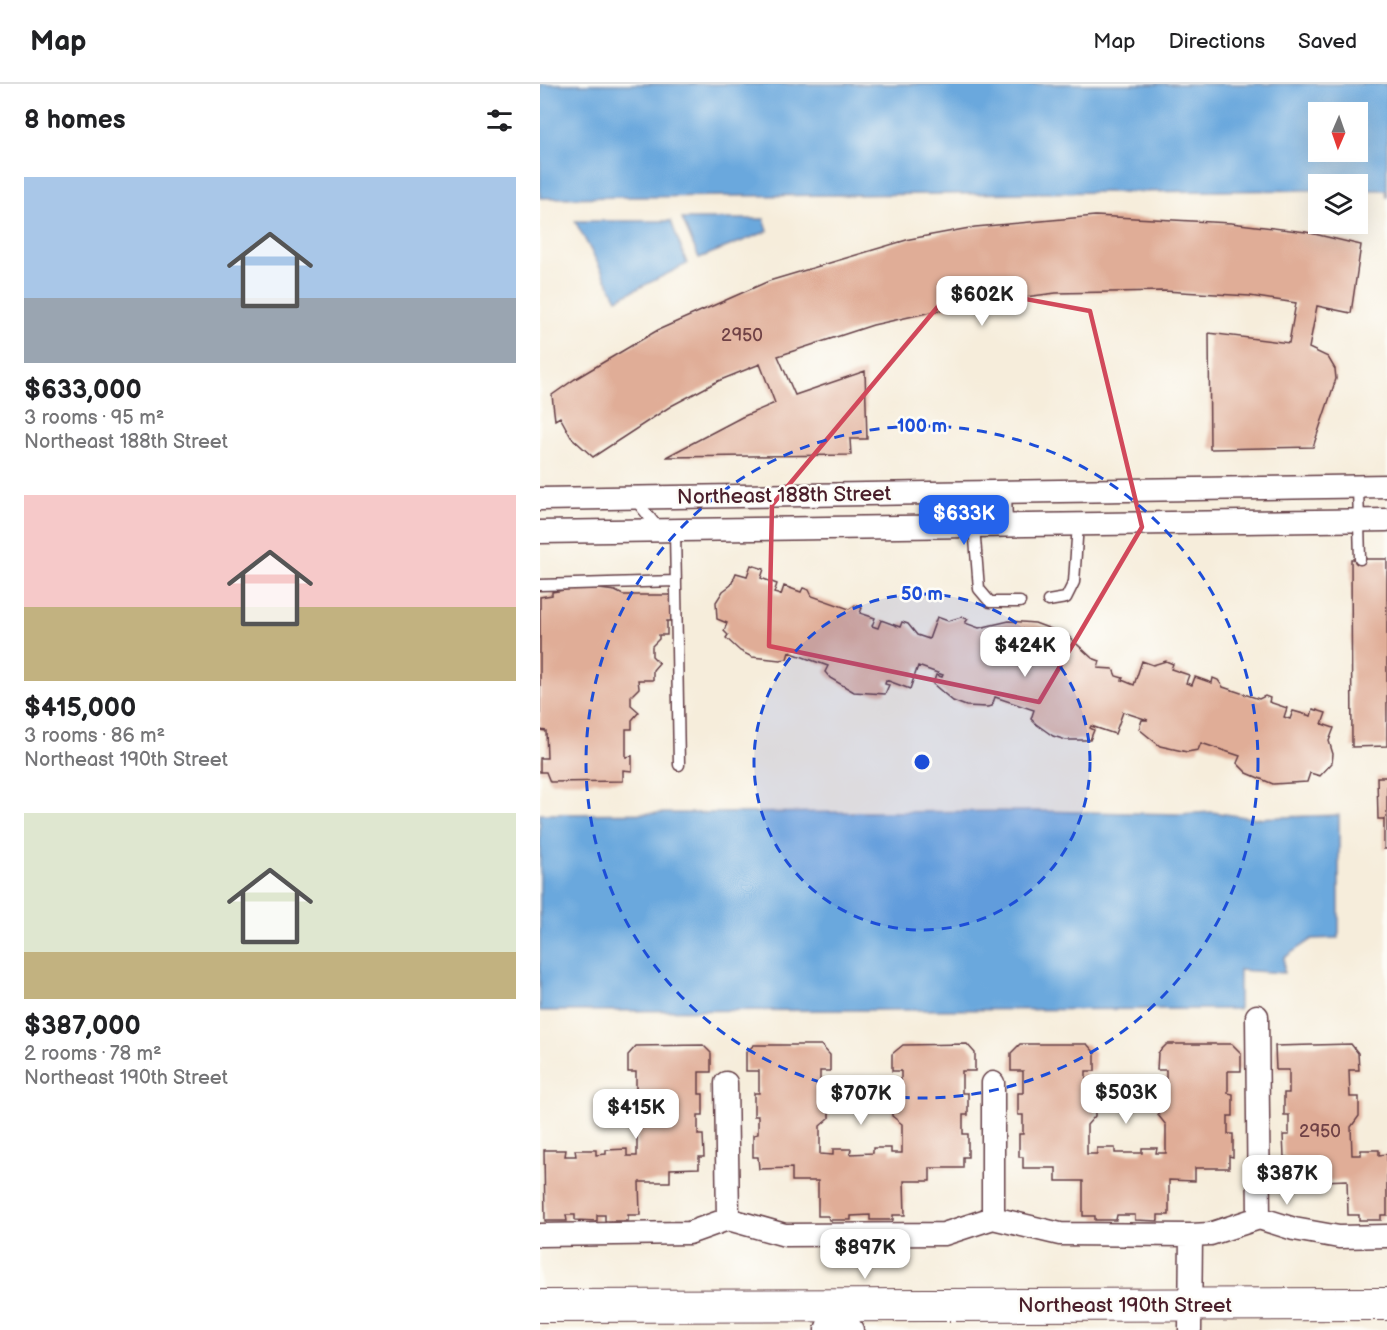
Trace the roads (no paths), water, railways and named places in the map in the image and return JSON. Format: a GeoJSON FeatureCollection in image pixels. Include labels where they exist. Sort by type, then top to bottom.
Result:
{"type":"FeatureCollection","features":[{"type":"Feature","properties":{"kind":"street","name":"Northeast 188th Street"},"geometry":{"type":"LineString","coordinates":[[540,499],[1387,486]]}},
{"type":"Feature","properties":{"kind":"street","name":"Northeast 188th Street"},"geometry":{"type":"LineString","coordinates":[[540,532],[1387,520]]}},
{"type":"Feature","properties":{"kind":"street"},"geometry":{"type":"LineString","coordinates":[[1257,1016],[1259,1218]]}},
{"type":"Feature","properties":{"kind":"street"},"geometry":{"type":"LineString","coordinates":[[726,1083],[728,1219]]}},
{"type":"Feature","properties":{"kind":"street"},"geometry":{"type":"LineString","coordinates":[[993,1083],[993,1218]]}},
{"type":"Feature","properties":{"kind":"street"},"geometry":{"type":"LineString","coordinates":[[540,1235],[689,1233],[728,1219],[784,1235],[921,1235],[944,1234],[993,1218],[1060,1234],[1191,1235],[1210,1234],[1259,1218],[1294,1229],[1339,1237],[1387,1236]]}},
{"type":"Feature","properties":{"kind":"street"},"geometry":{"type":"LineString","coordinates":[[1190,1317],[1191,1235]]}},
{"type":"Feature","properties":{"kind":"street","name":"Northeast 190th Street"},"geometry":{"type":"LineString","coordinates":[[540,1306],[838,1324],[1190,1317],[1387,1304]]}},
{"type":"Feature","properties":{"kind":"lane"},"geometry":{"type":"LineString","coordinates":[[1358,487],[1360,559]]}},
{"type":"Feature","properties":{"kind":"lane"},"geometry":{"type":"LineString","coordinates":[[1006,492],[1008,525]]}},
{"type":"Feature","properties":{"kind":"lane"},"geometry":{"type":"LineString","coordinates":[[633,497],[655,524],[675,530],[679,765]]}},
{"type":"Feature","properties":{"kind":"lane"},"geometry":{"type":"LineString","coordinates":[[1048,601],[1066,597],[1074,582],[1078,524]]}},
{"type":"Feature","properties":{"kind":"lane"},"geometry":{"type":"LineString","coordinates":[[974,526],[979,589],[990,602],[1020,602]]}},
{"type":"Feature","properties":{"kind":"lane"},"geometry":{"type":"LineString","coordinates":[[540,585],[676,581]]}},
{"type":"Feature","properties":{"kind":"water"},"geometry":{"type":"Polygon","coordinates":[[[540,84],[1387,84],[1387,198],[1386,190],[1368,190],[1368,174],[1308,174],[1308,190],[540,198],[540,84]]]}},
{"type":"Feature","properties":{"kind":"water"},"geometry":{"type":"Polygon","coordinates":[[[682,219],[764,219],[768,231],[699,258],[682,219]]]}},
{"type":"Feature","properties":{"kind":"water"},"geometry":{"type":"Polygon","coordinates":[[[575,221],[671,221],[687,264],[617,299],[575,221]]]}},
{"type":"Feature","properties":{"kind":"water"},"geometry":{"type":"Polygon","coordinates":[[[1036,811],[1179,814],[1212,812],[1252,818],[1339,815],[1339,938],[1312,939],[1284,958],[1284,973],[1239,970],[1239,1009],[540,1011],[540,814],[1036,811]]]}}]}
